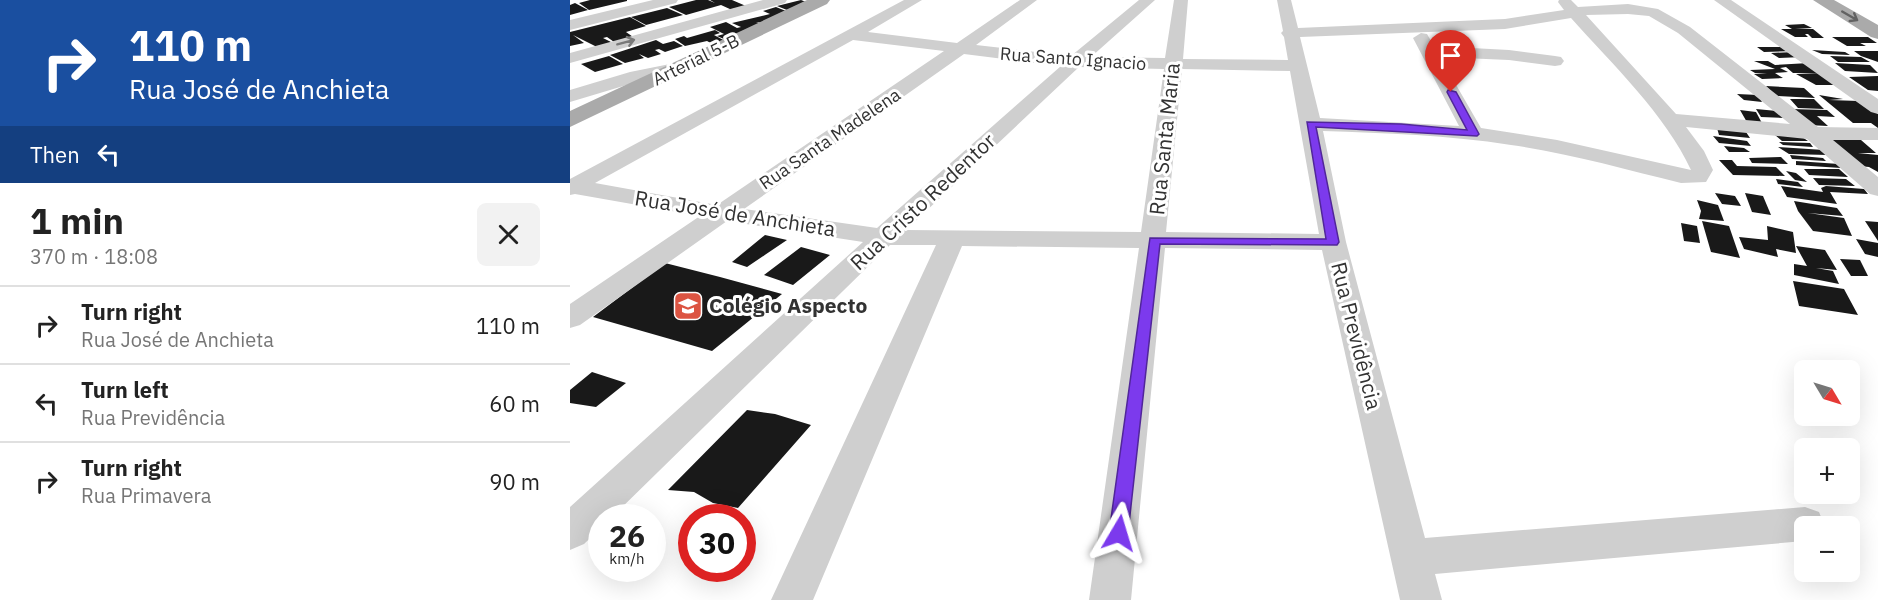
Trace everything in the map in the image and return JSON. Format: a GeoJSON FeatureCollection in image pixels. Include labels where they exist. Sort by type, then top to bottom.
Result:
{"type":"FeatureCollection","features":[{"type":"Feature","properties":{"kind":"main road"},"geometry":{"type":"LineString","coordinates":[[1822,0],[1878,33]]}},
{"type":"Feature","properties":{"kind":"main road"},"geometry":{"type":"LineString","coordinates":[[1852,0],[1878,14]]}},
{"type":"Feature","properties":{"kind":"main road","name":"Arterial 5-B"},"geometry":{"type":"LineString","coordinates":[[570,120],[817,1]]}},
{"type":"Feature","properties":{"kind":"street"},"geometry":{"type":"LineString","coordinates":[[570,26],[671,0]]}},
{"type":"Feature","properties":{"kind":"street"},"geometry":{"type":"LineString","coordinates":[[570,58],[780,0]]}},
{"type":"Feature","properties":{"kind":"street"},"geometry":{"type":"LineString","coordinates":[[571,187],[915,0]]}},
{"type":"Feature","properties":{"kind":"street","name":"Rua Santa Madelena"},"geometry":{"type":"LineString","coordinates":[[570,318],[1030,0]]}},
{"type":"Feature","properties":{"kind":"street","name":"Rua Cristo Redentor"},"geometry":{"type":"LineString","coordinates":[[570,532],[883,237],[1075,62],[1148,0]]}},
{"type":"Feature","properties":{"kind":"street","name":"Rua Santa Maria"},"geometry":{"type":"LineString","coordinates":[[1110,600],[1182,0]]}},
{"type":"Feature","properties":{"kind":"street","name":"Rua Previdência"},"geometry":{"type":"LineString","coordinates":[[1284,0],[1289,33],[1311,124],[1333,242],[1421,600]]}},
{"type":"Feature","properties":{"kind":"street"},"geometry":{"type":"LineString","coordinates":[[1721,0],[1878,108]]}},
{"type":"Feature","properties":{"kind":"street"},"geometry":{"type":"LineString","coordinates":[[1289,33],[1505,24],[1568,7],[1643,10],[1662,16],[1813,134],[1878,189]]}},
{"type":"Feature","properties":{"kind":"street"},"geometry":{"type":"LineString","coordinates":[[1311,124],[1401,127],[1474,134],[1538,143],[1682,176],[1698,177],[1702,170],[1693,151],[1670,119],[1628,70],[1568,7]]}},
{"type":"Feature","properties":{"kind":"street"},"geometry":{"type":"LineString","coordinates":[[1416,28],[1474,134]]}},
{"type":"Feature","properties":{"kind":"street","name":"Rua Santo Ignacio"},"geometry":{"type":"LineString","coordinates":[[850,35],[1075,62],[1297,66]]}},
{"type":"Feature","properties":{"kind":"street"},"geometry":{"type":"LineString","coordinates":[[1429,51],[1556,61]]}},
{"type":"Feature","properties":{"kind":"street"},"geometry":{"type":"LineString","coordinates":[[570,96],[636,76],[680,67]]}},
{"type":"Feature","properties":{"kind":"street"},"geometry":{"type":"LineString","coordinates":[[1670,119],[1813,134],[1878,134]]}},
{"type":"Feature","properties":{"kind":"street","name":"Rua José de Anchieta"},"geometry":{"type":"LineString","coordinates":[[571,187],[721,213],[883,237],[952,240],[1333,242]]}},
{"type":"Feature","properties":{"kind":"street"},"geometry":{"type":"LineString","coordinates":[[792,600],[952,240]]}},
{"type":"Feature","properties":{"kind":"street"},"geometry":{"type":"LineString","coordinates":[[1411,558],[1794,525]]}},
{"type":"Feature","properties":{"kind":"building"},"geometry":{"type":"Polygon","coordinates":[[[590,0],[627,1],[589,10],[579,3],[590,0]]]}},
{"type":"Feature","properties":{"kind":"building"},"geometry":{"type":"Polygon","coordinates":[[[696,0],[708,0],[715,3],[710,0],[732,0],[746,6],[732,10],[721,5],[686,15],[669,7],[696,0]]]}},
{"type":"Feature","properties":{"kind":"building"},"geometry":{"type":"Polygon","coordinates":[[[801,0],[811,4],[792,12],[777,6],[801,0]]]}},
{"type":"Feature","properties":{"kind":"building"},"geometry":{"type":"Polygon","coordinates":[[[575,3],[588,10],[570,15],[570,5],[575,3]]]}},
{"type":"Feature","properties":{"kind":"building"},"geometry":{"type":"Polygon","coordinates":[[[776,7],[791,13],[763,23],[756,22],[764,25],[724,39],[717,36],[724,34],[710,27],[726,22],[737,28],[741,27],[732,23],[770,14],[763,11],[776,7]]]}},
{"type":"Feature","properties":{"kind":"building"},"geometry":{"type":"Polygon","coordinates":[[[667,8],[683,15],[646,25],[631,17],[667,8]]]}},
{"type":"Feature","properties":{"kind":"building"},"geometry":{"type":"Polygon","coordinates":[[[630,17],[646,26],[626,32],[636,39],[617,44],[607,37],[603,38],[615,44],[599,48],[573,35],[584,43],[570,46],[570,32],[630,17]]]}},
{"type":"Feature","properties":{"kind":"building"},"geometry":{"type":"Polygon","coordinates":[[[1804,24],[1812,28],[1795,29],[1813,29],[1824,38],[1812,38],[1808,34],[1805,34],[1808,37],[1795,37],[1781,29],[1792,29],[1785,25],[1804,24]]]}},
{"type":"Feature","properties":{"kind":"building"},"geometry":{"type":"Polygon","coordinates":[[[715,30],[720,33],[714,35],[729,43],[718,47],[707,41],[685,46],[675,39],[684,36],[687,38],[715,30]]]}},
{"type":"Feature","properties":{"kind":"building"},"geometry":{"type":"Polygon","coordinates":[[[1832,37],[1868,37],[1877,43],[1860,43],[1866,46],[1847,46],[1832,37]]]}},
{"type":"Feature","properties":{"kind":"building"},"geometry":{"type":"Polygon","coordinates":[[[656,40],[663,44],[674,41],[683,46],[665,52],[655,50],[661,54],[648,58],[639,54],[644,58],[625,63],[610,55],[656,40]]]}},
{"type":"Feature","properties":{"kind":"building"},"geometry":{"type":"Polygon","coordinates":[[[1757,47],[1785,47],[1793,51],[1764,52],[1757,47]]]}},
{"type":"Feature","properties":{"kind":"building"},"geometry":{"type":"Polygon","coordinates":[[[1812,50],[1845,52],[1850,55],[1822,54],[1812,50]]]}},
{"type":"Feature","properties":{"kind":"building"},"geometry":{"type":"Polygon","coordinates":[[[1854,51],[1878,51],[1878,62],[1861,56],[1854,51]]]}},
{"type":"Feature","properties":{"kind":"building"},"geometry":{"type":"Polygon","coordinates":[[[1794,52],[1802,57],[1779,58],[1771,53],[1794,52]]]}},
{"type":"Feature","properties":{"kind":"building"},"geometry":{"type":"Polygon","coordinates":[[[609,56],[623,64],[595,72],[581,64],[609,56]]]}},
{"type":"Feature","properties":{"kind":"building"},"geometry":{"type":"Polygon","coordinates":[[[1830,56],[1861,57],[1870,62],[1838,62],[1830,56]]]}},
{"type":"Feature","properties":{"kind":"building"},"geometry":{"type":"Polygon","coordinates":[[[1754,61],[1768,61],[1775,65],[1809,63],[1840,85],[1816,85],[1796,74],[1820,73],[1793,73],[1786,67],[1780,68],[1788,72],[1775,73],[1783,78],[1762,79],[1754,74],[1767,73],[1755,73],[1750,70],[1775,69],[1754,61]]]}},
{"type":"Feature","properties":{"kind":"building"},"geometry":{"type":"Polygon","coordinates":[[[1835,63],[1870,65],[1878,73],[1845,71],[1835,63]]]}},
{"type":"Feature","properties":{"kind":"building"},"geometry":{"type":"Polygon","coordinates":[[[1878,76],[1878,91],[1868,90],[1849,77],[1878,76]]]}},
{"type":"Feature","properties":{"kind":"building"},"geometry":{"type":"Polygon","coordinates":[[[1766,86],[1804,88],[1815,98],[1776,96],[1766,86]]]}},
{"type":"Feature","properties":{"kind":"building"},"geometry":{"type":"Polygon","coordinates":[[[1737,94],[1758,95],[1762,102],[1744,100],[1737,94]]]}},
{"type":"Feature","properties":{"kind":"building"},"geometry":{"type":"Polygon","coordinates":[[[1819,95],[1843,99],[1829,100],[1859,101],[1878,114],[1878,128],[1871,123],[1853,123],[1819,95]]]}},
{"type":"Feature","properties":{"kind":"building"},"geometry":{"type":"Polygon","coordinates":[[[1790,99],[1814,99],[1824,109],[1798,108],[1790,99]]]}},
{"type":"Feature","properties":{"kind":"building"},"geometry":{"type":"Polygon","coordinates":[[[1756,109],[1777,111],[1785,118],[1761,117],[1756,109]]]}},
{"type":"Feature","properties":{"kind":"building"},"geometry":{"type":"Polygon","coordinates":[[[1790,109],[1827,110],[1835,117],[1817,116],[1828,126],[1807,125],[1790,109]]]}},
{"type":"Feature","properties":{"kind":"building"},"geometry":{"type":"Polygon","coordinates":[[[1740,110],[1756,112],[1763,125],[1748,124],[1740,110]]]}},
{"type":"Feature","properties":{"kind":"building"},"geometry":{"type":"Polygon","coordinates":[[[1717,128],[1746,132],[1750,138],[1719,135],[1717,128]]]}},
{"type":"Feature","properties":{"kind":"building"},"geometry":{"type":"Polygon","coordinates":[[[1775,135],[1802,137],[1808,141],[1782,141],[1775,135]]]}},
{"type":"Feature","properties":{"kind":"building"},"geometry":{"type":"Polygon","coordinates":[[[1713,136],[1747,141],[1751,146],[1719,143],[1713,136]]]}},
{"type":"Feature","properties":{"kind":"building"},"geometry":{"type":"Polygon","coordinates":[[[1828,138],[1861,140],[1876,153],[1858,153],[1878,155],[1878,172],[1869,167],[1859,166],[1828,138]]]}},
{"type":"Feature","properties":{"kind":"building"},"geometry":{"type":"Polygon","coordinates":[[[1779,142],[1810,143],[1813,147],[1783,145],[1779,142]]]}},
{"type":"Feature","properties":{"kind":"building"},"geometry":{"type":"Polygon","coordinates":[[[1724,146],[1744,148],[1750,152],[1729,152],[1724,146]]]}},
{"type":"Feature","properties":{"kind":"building"},"geometry":{"type":"Polygon","coordinates":[[[1778,147],[1824,150],[1828,155],[1789,154],[1778,147]]]}},
{"type":"Feature","properties":{"kind":"building"},"geometry":{"type":"Polygon","coordinates":[[[1790,155],[1823,158],[1826,161],[1792,159],[1790,155]]]}},
{"type":"Feature","properties":{"kind":"building"},"geometry":{"type":"Polygon","coordinates":[[[1781,157],[1788,164],[1752,163],[1749,158],[1781,157]]]}},
{"type":"Feature","properties":{"kind":"building"},"geometry":{"type":"Polygon","coordinates":[[[1719,160],[1732,160],[1737,166],[1776,167],[1785,176],[1733,175],[1719,160]]]}},
{"type":"Feature","properties":{"kind":"building"},"geometry":{"type":"Polygon","coordinates":[[[1796,161],[1839,164],[1841,168],[1796,165],[1796,161]]]}},
{"type":"Feature","properties":{"kind":"building"},"geometry":{"type":"Polygon","coordinates":[[[1804,169],[1839,169],[1848,177],[1809,175],[1804,169]]]}},
{"type":"Feature","properties":{"kind":"building"},"geometry":{"type":"Polygon","coordinates":[[[1786,171],[1796,173],[1807,182],[1795,180],[1786,171]]]}},
{"type":"Feature","properties":{"kind":"building"},"geometry":{"type":"Polygon","coordinates":[[[1813,178],[1846,179],[1855,186],[1819,185],[1813,178]]]}},
{"type":"Feature","properties":{"kind":"building"},"geometry":{"type":"Polygon","coordinates":[[[1776,179],[1798,182],[1803,187],[1778,184],[1776,179]]]}},
{"type":"Feature","properties":{"kind":"building"},"geometry":{"type":"Polygon","coordinates":[[[1781,186],[1823,192],[1821,188],[1826,186],[1864,189],[1868,194],[1830,192],[1837,204],[1787,197],[1781,186]]]}},
{"type":"Feature","properties":{"kind":"building"},"geometry":{"type":"Polygon","coordinates":[[[1715,193],[1735,196],[1741,206],[1722,204],[1715,193]]]}},
{"type":"Feature","properties":{"kind":"building"},"geometry":{"type":"Polygon","coordinates":[[[1745,193],[1763,196],[1771,215],[1752,212],[1745,193]]]}},
{"type":"Feature","properties":{"kind":"building"},"geometry":{"type":"Polygon","coordinates":[[[1697,200],[1718,205],[1724,221],[1699,219],[1701,211],[1697,200]]]}},
{"type":"Feature","properties":{"kind":"building"},"geometry":{"type":"Polygon","coordinates":[[[1794,201],[1837,208],[1843,216],[1808,213],[1844,218],[1852,236],[1813,231],[1798,211],[1794,201]]]}},
{"type":"Feature","properties":{"kind":"building"},"geometry":{"type":"Polygon","coordinates":[[[1702,221],[1729,226],[1740,258],[1711,252],[1702,221]]]}},
{"type":"Feature","properties":{"kind":"building"},"geometry":{"type":"Polygon","coordinates":[[[1865,221],[1878,222],[1878,241],[1865,221]]]}},
{"type":"Feature","properties":{"kind":"building"},"geometry":{"type":"Polygon","coordinates":[[[1681,223],[1697,226],[1700,243],[1684,241],[1681,223]]]}},
{"type":"Feature","properties":{"kind":"building"},"geometry":{"type":"Polygon","coordinates":[[[1767,226],[1793,232],[1796,253],[1776,249],[1778,257],[1744,249],[1739,237],[1768,240],[1767,226]]]}},
{"type":"Feature","properties":{"kind":"building"},"geometry":{"type":"Polygon","coordinates":[[[765,235],[787,240],[747,267],[732,262],[765,235]]]}},
{"type":"Feature","properties":{"kind":"building"},"geometry":{"type":"Polygon","coordinates":[[[1856,239],[1878,243],[1878,257],[1865,254],[1856,239]]]}},
{"type":"Feature","properties":{"kind":"building"},"geometry":{"type":"Polygon","coordinates":[[[1796,246],[1825,250],[1837,270],[1816,268],[1833,271],[1839,284],[1794,275],[1794,264],[1807,266],[1796,246]]]}},
{"type":"Feature","properties":{"kind":"building"},"geometry":{"type":"Polygon","coordinates":[[[801,247],[830,255],[793,285],[764,275],[801,247]]]}},
{"type":"Feature","properties":{"kind":"building"},"geometry":{"type":"Polygon","coordinates":[[[1840,259],[1860,260],[1868,276],[1851,276],[1840,259]]]}},
{"type":"Feature","properties":{"kind":"building","name":"Colégio Aspecto"},"geometry":{"type":"Polygon","coordinates":[[[665,263],[782,294],[712,351],[593,317],[665,263]]]}},
{"type":"Feature","properties":{"kind":"building"},"geometry":{"type":"Polygon","coordinates":[[[1793,281],[1844,289],[1858,315],[1799,306],[1793,281]]]}},
{"type":"Feature","properties":{"kind":"building"},"geometry":{"type":"Polygon","coordinates":[[[592,372],[626,383],[596,407],[570,403],[570,390],[592,372]]]}},
{"type":"Feature","properties":{"kind":"building"},"geometry":{"type":"Polygon","coordinates":[[[747,410],[775,414],[811,425],[742,504],[718,504],[694,492],[668,490],[747,410]]]}},
{"type":"Feature","properties":{"kind":"place","name":"Colégio Aspecto"},"geometry":{"type":"Point","coordinates":[688,306]}},
{"type":"Feature","properties":{"kind":"route"},"geometry":{"type":"LineString","coordinates":[[1119,533],[1154,240],[1333,242],[1311,124],[1401,127],[1474,134],[1451,92]]}}]}
